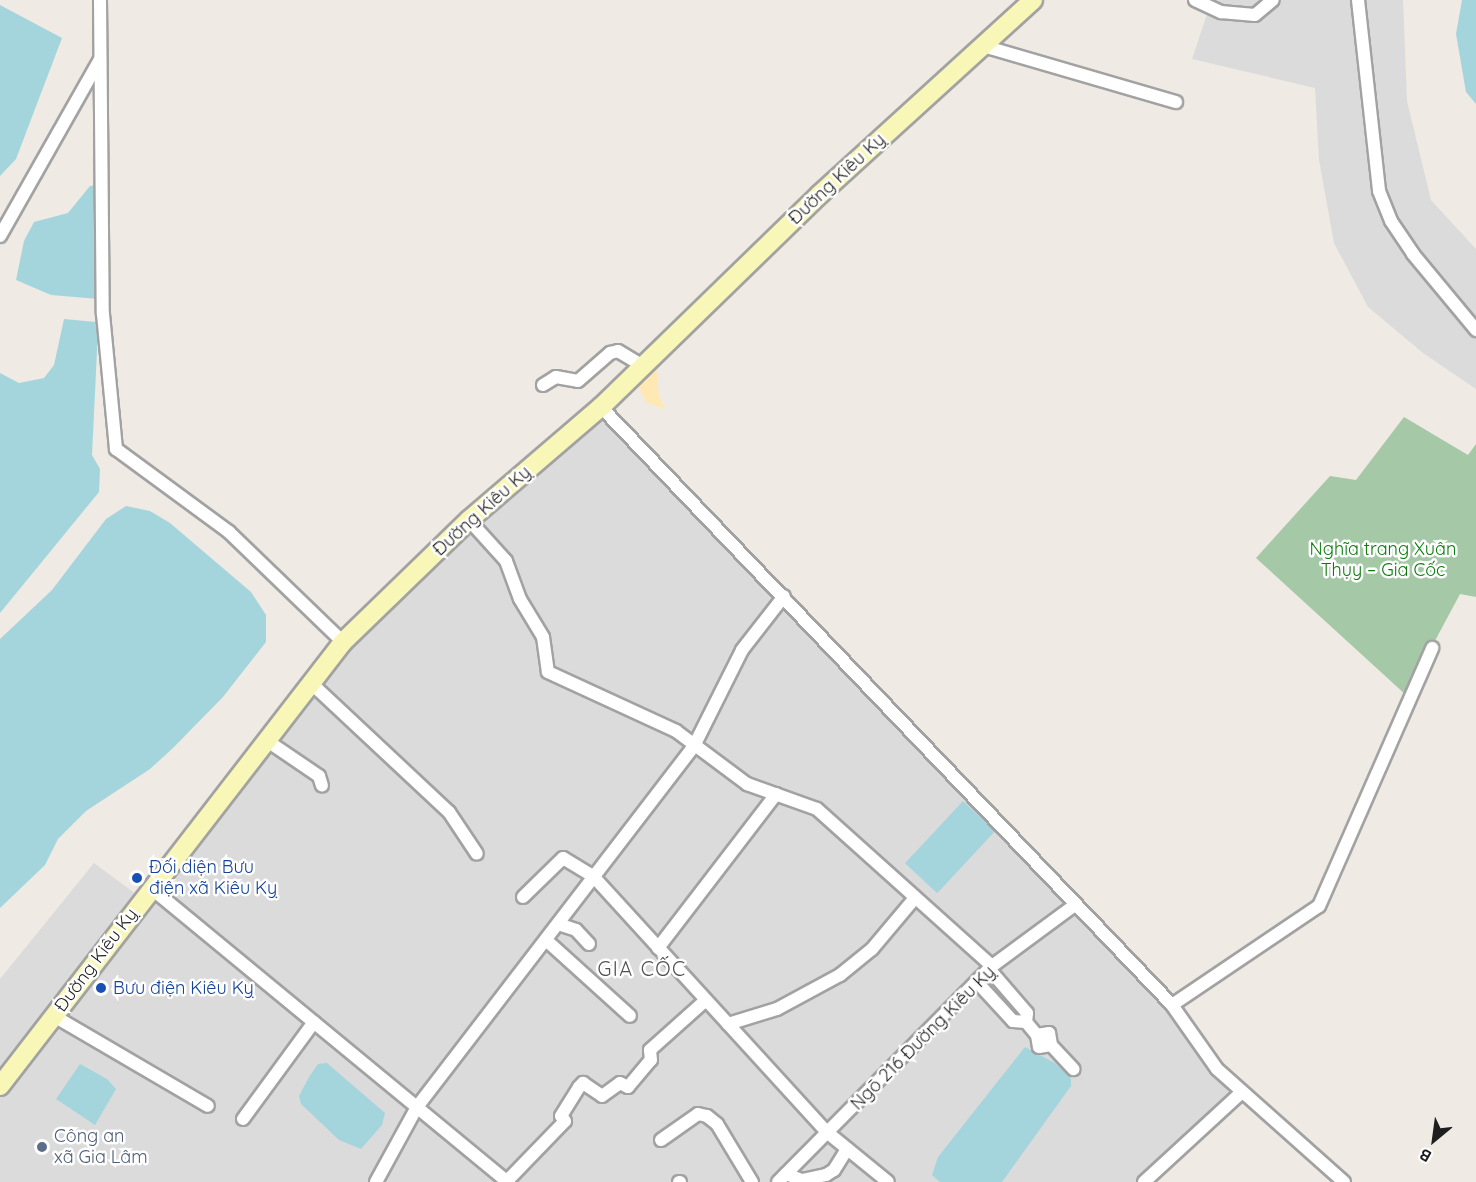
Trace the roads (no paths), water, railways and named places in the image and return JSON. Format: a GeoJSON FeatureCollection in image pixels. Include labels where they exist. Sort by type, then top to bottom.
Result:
{"type":"FeatureCollection","features":[{"type":"Feature","properties":{"kind":"main road","name":"Đường Kiêu Kỵ"},"geometry":{"type":"LineString","coordinates":[[0,1086],[343,642],[469,520],[601,406],[820,194],[1033,0]]}},
{"type":"Feature","properties":{"kind":"street"},"geometry":{"type":"LineString","coordinates":[[100,0],[103,315],[116,449],[229,532],[343,642]]}},
{"type":"Feature","properties":{"kind":"street"},"geometry":{"type":"LineString","coordinates":[[1195,0],[1221,12],[1255,15],[1273,0]]}},
{"type":"Feature","properties":{"kind":"street"},"geometry":{"type":"LineString","coordinates":[[1358,0],[1379,191],[1391,221],[1413,254],[1476,330]]}},
{"type":"Feature","properties":{"kind":"street"},"geometry":{"type":"LineString","coordinates":[[982,46],[1176,102]]}},
{"type":"Feature","properties":{"kind":"street"},"geometry":{"type":"LineString","coordinates":[[0,236],[100,58]]}},
{"type":"Feature","properties":{"kind":"street"},"geometry":{"type":"LineString","coordinates":[[543,385],[556,377],[578,381],[610,353],[618,351],[643,366]]}},
{"type":"Feature","properties":{"kind":"street"},"geometry":{"type":"LineString","coordinates":[[601,406],[1172,1005],[1217,1069],[1344,1182]]}},
{"type":"Feature","properties":{"kind":"street"},"geometry":{"type":"LineString","coordinates":[[469,520],[506,561],[520,599],[543,638],[548,672],[676,732],[747,784],[818,809],[990,968],[1027,1013],[1026,1022]]}},
{"type":"Feature","properties":{"kind":"street"},"geometry":{"type":"LineString","coordinates":[[376,1182],[417,1107],[694,746],[742,650],[784,596]]}},
{"type":"Feature","properties":{"kind":"street"},"geometry":{"type":"LineString","coordinates":[[1172,1005],[1319,906],[1432,648]]}},
{"type":"Feature","properties":{"kind":"street"},"geometry":{"type":"LineString","coordinates":[[311,683],[449,812],[477,854]]}},
{"type":"Feature","properties":{"kind":"street"},"geometry":{"type":"LineString","coordinates":[[266,740],[319,776],[322,786]]}},
{"type":"Feature","properties":{"kind":"street"},"geometry":{"type":"LineString","coordinates":[[658,948],[776,794]]}},
{"type":"Feature","properties":{"kind":"street"},"geometry":{"type":"LineString","coordinates":[[523,897],[563,858],[593,876],[828,1133],[888,1182]]}},
{"type":"Feature","properties":{"kind":"street"},"geometry":{"type":"LineString","coordinates":[[151,888],[508,1181],[565,1121],[561,1116],[583,1083],[602,1096],[620,1083],[628,1087],[651,1060],[650,1050],[706,1000]]}},
{"type":"Feature","properties":{"kind":"street"},"geometry":{"type":"LineString","coordinates":[[728,1024],[777,1009],[840,975],[872,949],[915,898]]}},
{"type":"Feature","properties":{"kind":"street","name":"Ngõ 216 Đường Kiêu Kỵ"},"geometry":{"type":"LineString","coordinates":[[782,1178],[990,968],[1076,904]]}},
{"type":"Feature","properties":{"kind":"street"},"geometry":{"type":"LineString","coordinates":[[558,924],[576,930],[589,944]]}},
{"type":"Feature","properties":{"kind":"street"},"geometry":{"type":"LineString","coordinates":[[546,940],[630,1016]]}},
{"type":"Feature","properties":{"kind":"street"},"geometry":{"type":"LineString","coordinates":[[977,982],[1013,1021],[1026,1022],[1037,1035],[1039,1047],[1051,1045],[1073,1069]]}},
{"type":"Feature","properties":{"kind":"street"},"geometry":{"type":"LineString","coordinates":[[54,1016],[208,1106]]}},
{"type":"Feature","properties":{"kind":"street"},"geometry":{"type":"LineString","coordinates":[[243,1119],[314,1022]]}},
{"type":"Feature","properties":{"kind":"street"},"geometry":{"type":"LineString","coordinates":[[1144,1182],[1242,1092]]}},
{"type":"Feature","properties":{"kind":"street"},"geometry":{"type":"LineString","coordinates":[[661,1140],[698,1114],[707,1116],[717,1124],[752,1182]]}},
{"type":"Feature","properties":{"kind":"street"},"geometry":{"type":"LineString","coordinates":[[782,1178],[802,1180],[826,1175],[834,1170],[848,1149]]}},
{"type":"Feature","properties":{"kind":"water"},"geometry":{"type":"Polygon","coordinates":[[[1462,0],[1476,0],[1476,104],[1466,92],[1456,34],[1462,0]]]}},
{"type":"Feature","properties":{"kind":"water"},"geometry":{"type":"Polygon","coordinates":[[[0,5],[62,38],[16,159],[0,176],[0,5]]]}},
{"type":"Feature","properties":{"kind":"water"},"geometry":{"type":"Polygon","coordinates":[[[98,185],[99,299],[51,295],[16,280],[24,241],[34,222],[68,213],[90,186],[98,185]]]}},
{"type":"Feature","properties":{"kind":"water"},"geometry":{"type":"Polygon","coordinates":[[[64,319],[96,322],[98,330],[92,455],[100,469],[99,492],[0,613],[0,373],[19,383],[44,378],[54,365],[64,319]]]}},
{"type":"Feature","properties":{"kind":"water"},"geometry":{"type":"Polygon","coordinates":[[[126,506],[150,511],[170,523],[251,592],[266,615],[266,642],[223,697],[173,748],[150,769],[86,811],[58,839],[45,865],[0,908],[0,639],[52,590],[106,519],[126,506]]]}},
{"type":"Feature","properties":{"kind":"water"},"geometry":{"type":"Polygon","coordinates":[[[963,801],[995,831],[937,893],[905,863],[963,801]]]}},
{"type":"Feature","properties":{"kind":"water"},"geometry":{"type":"Polygon","coordinates":[[[1025,1047],[1055,1063],[1071,1078],[1071,1086],[1002,1182],[940,1182],[932,1175],[938,1157],[1025,1047]]]}},
{"type":"Feature","properties":{"kind":"water"},"geometry":{"type":"Polygon","coordinates":[[[327,1063],[385,1113],[382,1125],[361,1149],[339,1140],[301,1104],[299,1096],[309,1077],[318,1064],[327,1063]]]}},
{"type":"Feature","properties":{"kind":"water"},"geometry":{"type":"Polygon","coordinates":[[[80,1064],[107,1079],[116,1089],[95,1125],[56,1099],[80,1064]]]}},
{"type":"Feature","properties":{"kind":"place","name":"Đối diện Bưu điện xã Kiêu Kỵ"},"geometry":{"type":"Point","coordinates":[137,878]}},
{"type":"Feature","properties":{"kind":"place","name":"Bưu điện Kiêu Kỵ"},"geometry":{"type":"Point","coordinates":[101,988]}},
{"type":"Feature","properties":{"kind":"place","name":"Công an xã Gia Lâm"},"geometry":{"type":"Point","coordinates":[42,1147]}},
{"type":"Feature","properties":{"kind":"district","name":"GIA CỐC"},"geometry":{"type":"Point","coordinates":[642,968]}},
{"type":"Feature","properties":{"kind":"park label","name":"Nghĩa trang Xuân Thụy – Gia Cốc"},"geometry":{"type":"Point","coordinates":[1383,560]}}]}
